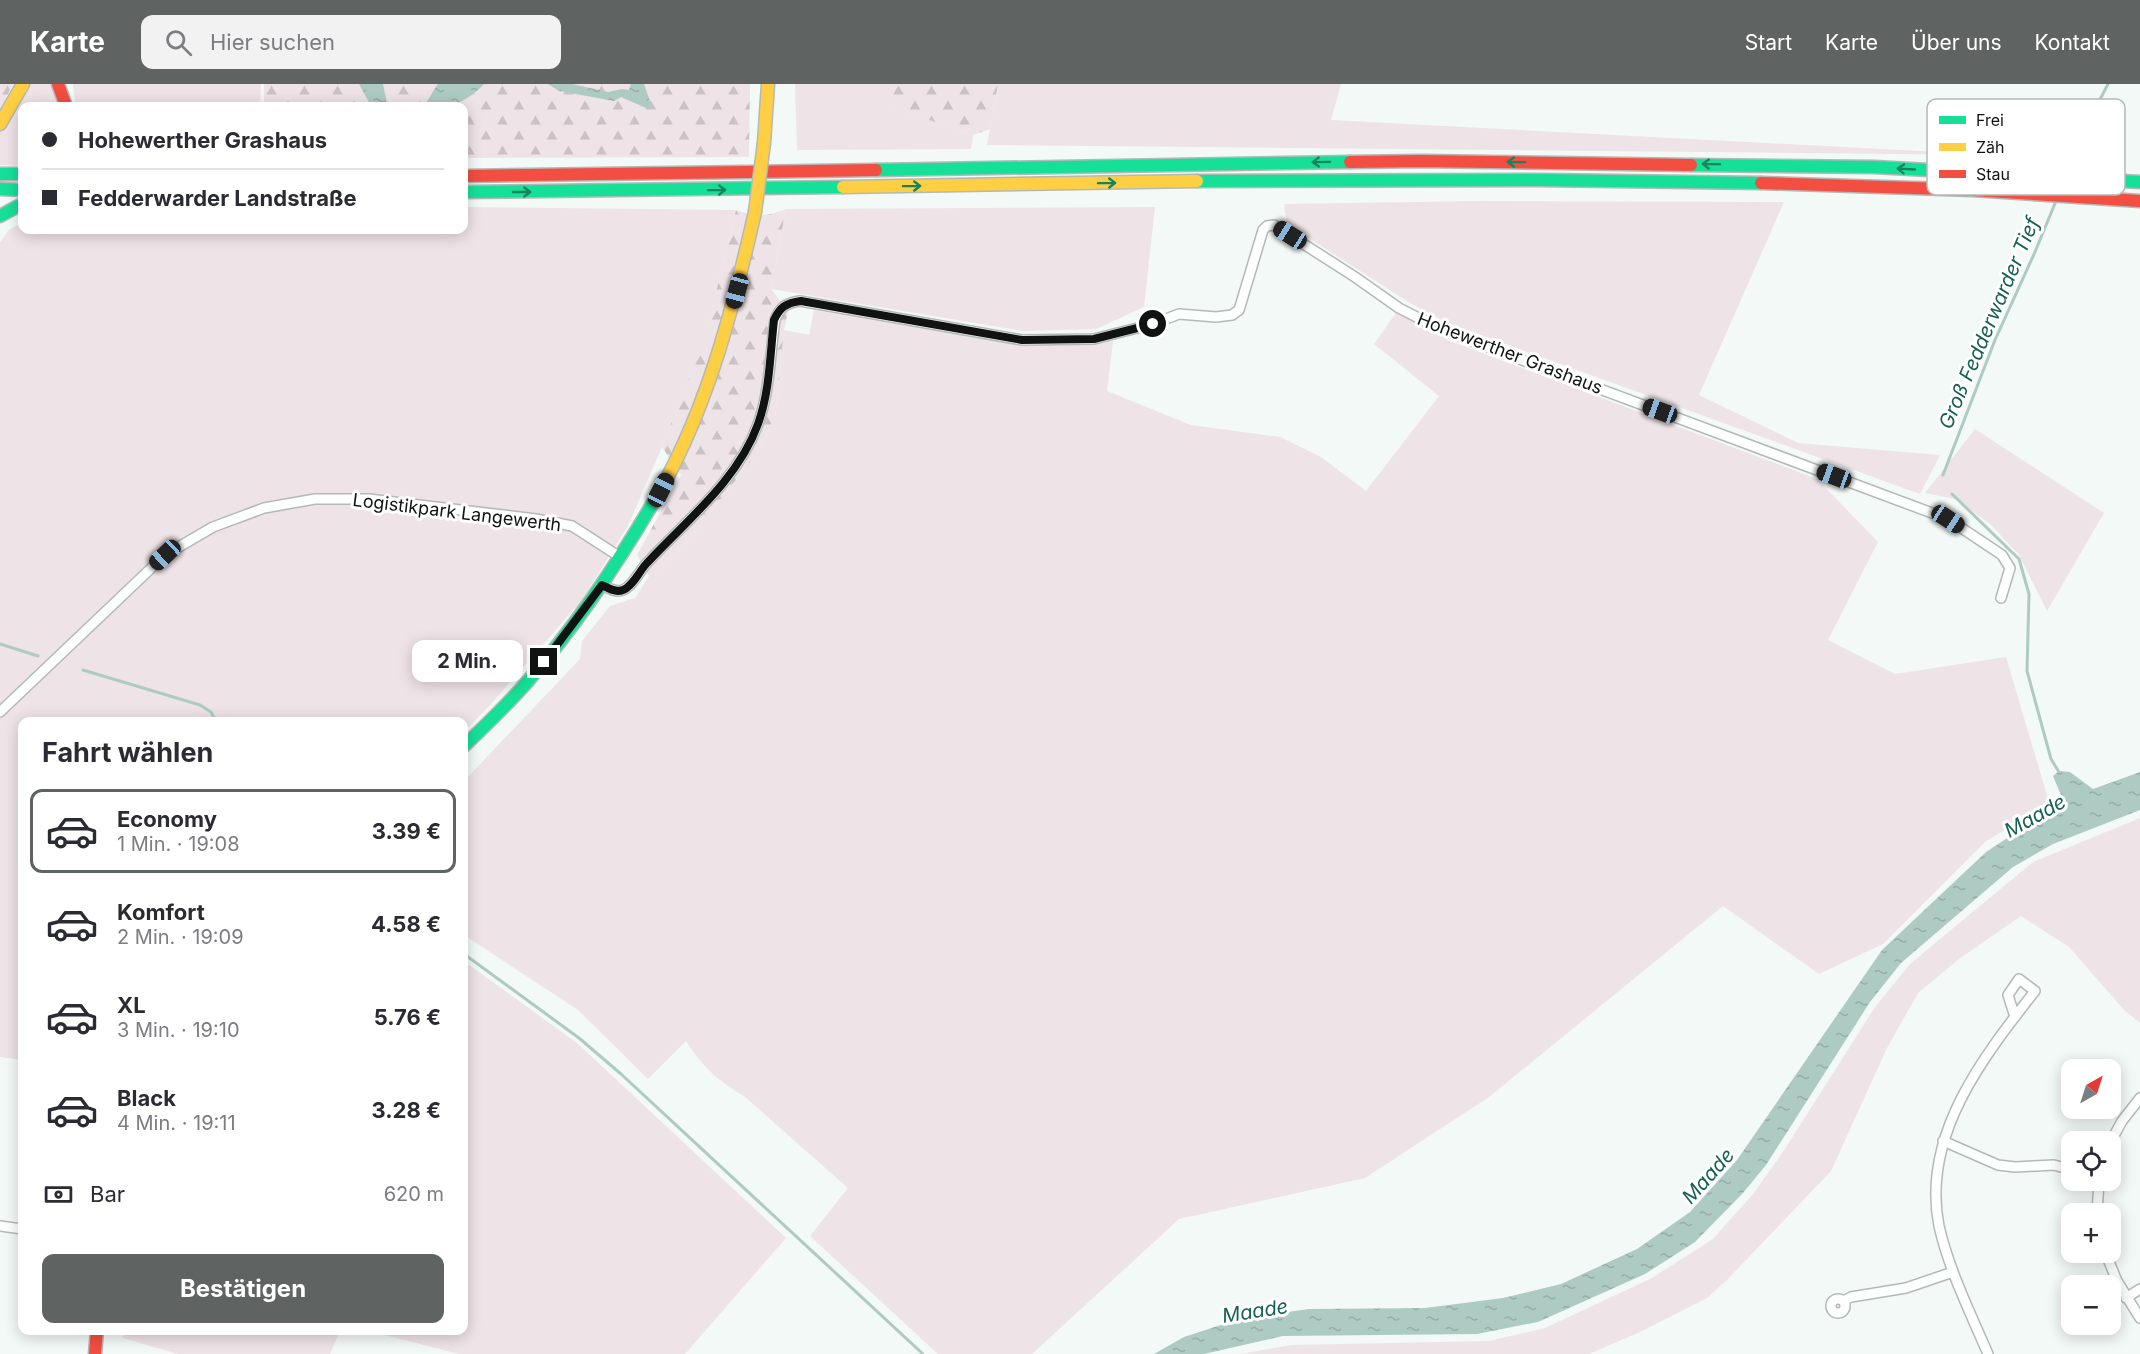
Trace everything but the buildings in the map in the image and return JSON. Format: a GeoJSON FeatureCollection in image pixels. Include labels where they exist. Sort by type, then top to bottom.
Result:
{"type":"FeatureCollection","features":[{"type":"Feature","properties":{"kind":"main road"},"geometry":{"type":"LineString","coordinates":[[0,124],[23,84]]}},
{"type":"Feature","properties":{"kind":"main road"},"geometry":{"type":"LineString","coordinates":[[58,84],[65,102]]}},
{"type":"Feature","properties":{"kind":"main road"},"geometry":{"type":"LineString","coordinates":[[468,742],[535,673],[602,585],[661,490],[691,428],[726,331],[755,212],[764,143],[768,84]]}},
{"type":"Feature","properties":{"kind":"main road"},"geometry":{"type":"LineString","coordinates":[[468,176],[1409,161],[1927,170]]}},
{"type":"Feature","properties":{"kind":"main road"},"geometry":{"type":"LineString","coordinates":[[0,174],[18,174]]}},
{"type":"Feature","properties":{"kind":"main road"},"geometry":{"type":"LineString","coordinates":[[468,192],[1435,178],[1854,185],[1927,188]]}},
{"type":"Feature","properties":{"kind":"main road"},"geometry":{"type":"LineString","coordinates":[[2125,181],[2140,182]]}},
{"type":"Feature","properties":{"kind":"main road"},"geometry":{"type":"LineString","coordinates":[[0,189],[18,190]]}},
{"type":"Feature","properties":{"kind":"main road"},"geometry":{"type":"LineString","coordinates":[[2056,195],[2140,201]]}},
{"type":"Feature","properties":{"kind":"main road"},"geometry":{"type":"LineString","coordinates":[[0,216],[18,206]]}},
{"type":"Feature","properties":{"kind":"main road"},"geometry":{"type":"LineString","coordinates":[[95,1354],[97,1335]]}},
{"type":"Feature","properties":{"kind":"street","name":"Hohewerther Grashaus"},"geometry":{"type":"LineString","coordinates":[[602,585],[616,591],[622,591],[628,586],[726,479],[742,455],[758,425],[765,399],[774,320],[779,310],[788,303],[801,301],[1022,340],[1094,339],[1153,324],[1179,314],[1216,317],[1232,315],[1239,310],[1263,230],[1267,226],[1274,225],[1399,308],[1442,330],[1948,519],[2002,555],[2010,568],[2001,598]]}},
{"type":"Feature","properties":{"kind":"street","name":"Logistikpark Langewerth"},"geometry":{"type":"LineString","coordinates":[[0,712],[165,555],[213,527],[264,508],[315,499],[369,499],[536,519],[572,526],[620,557]]}},
{"type":"Feature","properties":{"kind":"street"},"geometry":{"type":"LineString","coordinates":[[1988,1354],[1953,1272],[1939,1225],[1938,1175],[1943,1141],[1950,1120],[1966,1088],[2015,1017]]}},
{"type":"Feature","properties":{"kind":"street"},"geometry":{"type":"LineString","coordinates":[[2117,1131],[2140,1098]]}},
{"type":"Feature","properties":{"kind":"street"},"geometry":{"type":"LineString","coordinates":[[1943,1141],[1998,1165],[2061,1167]]}},
{"type":"Feature","properties":{"kind":"street"},"geometry":{"type":"LineString","coordinates":[[0,1226],[18,1228]]}},
{"type":"Feature","properties":{"kind":"street"},"geometry":{"type":"LineString","coordinates":[[2110,1263],[2126,1298],[2140,1318]]}},
{"type":"Feature","properties":{"kind":"street"},"geometry":{"type":"LineString","coordinates":[[1844,1301],[1851,1297],[1906,1288],[1953,1272]]}},
{"type":"Feature","properties":{"kind":"street"},"geometry":{"type":"LineString","coordinates":[[2126,1298],[2140,1289]]}},
{"type":"Feature","properties":{"kind":"green space"},"geometry":{"type":"Polygon","coordinates":[[[0,84],[13,84],[0,110],[0,84]]]}},
{"type":"Feature","properties":{"kind":"green space"},"geometry":{"type":"Polygon","coordinates":[[[27,84],[53,84],[59,102],[18,102],[18,166],[0,165],[0,131],[27,84]]]}},
{"type":"Feature","properties":{"kind":"green space"},"geometry":{"type":"Polygon","coordinates":[[[73,84],[261,84],[260,102],[75,102],[73,84]]]}},
{"type":"Feature","properties":{"kind":"green space"},"geometry":{"type":"Polygon","coordinates":[[[264,84],[750,84],[749,157],[468,158],[468,102],[264,102],[264,84]]]}},
{"type":"Feature","properties":{"kind":"green space"},"geometry":{"type":"Polygon","coordinates":[[[795,84],[891,84],[889,106],[973,135],[971,149],[797,150],[795,84]]]}},
{"type":"Feature","properties":{"kind":"green space"},"geometry":{"type":"Polygon","coordinates":[[[891,84],[998,84],[990,129],[973,135],[888,106],[891,84]]]}},
{"type":"Feature","properties":{"kind":"green space"},"geometry":{"type":"Polygon","coordinates":[[[998,84],[1341,84],[1331,120],[1927,151],[1927,154],[987,145],[998,84]]]}},
{"type":"Feature","properties":{"kind":"green space"},"geometry":{"type":"Polygon","coordinates":[[[1479,201],[1784,202],[1699,395],[1798,443],[1940,455],[1920,494],[1447,323],[1410,303],[1287,224],[1284,204],[1479,201]]]}},
{"type":"Feature","properties":{"kind":"green space"},"geometry":{"type":"Polygon","coordinates":[[[468,207],[736,210],[706,335],[628,526],[581,601],[468,728],[468,717],[18,717],[18,1059],[0,1057],[0,242],[10,229],[18,225],[18,234],[468,234],[468,207]]]}},
{"type":"Feature","properties":{"kind":"green space"},"geometry":{"type":"Polygon","coordinates":[[[1155,207],[1144,307],[1096,329],[1023,331],[771,289],[786,209],[1155,207]]]}},
{"type":"Feature","properties":{"kind":"green space"},"geometry":{"type":"Polygon","coordinates":[[[786,209],[771,289],[788,312],[775,417],[757,453],[688,541],[649,576],[637,555],[681,475],[662,447],[706,334],[736,210],[761,215],[773,214],[786,209]]]}},
{"type":"Feature","properties":{"kind":"green space"},"geometry":{"type":"Polygon","coordinates":[[[814,310],[1022,346],[1113,341],[1107,391],[1191,425],[1280,437],[1321,457],[1366,491],[1439,396],[1374,344],[1398,310],[1450,341],[1817,479],[1878,542],[1828,640],[1895,674],[2006,657],[2049,802],[1985,842],[1883,944],[1819,974],[1723,906],[1489,1097],[1365,1178],[1179,1219],[1032,1354],[938,1354],[810,1236],[848,1188],[744,1096],[712,1073],[686,1041],[648,1079],[578,1010],[468,938],[468,777],[580,659],[582,641],[610,606],[635,598],[649,576],[688,541],[757,453],[775,417],[784,330],[809,335],[814,310]]]}},
{"type":"Feature","properties":{"kind":"green space"},"geometry":{"type":"Polygon","coordinates":[[[1975,429],[2104,513],[2047,611],[2019,555],[1990,524],[1955,499],[1925,493],[1975,429]]]}},
{"type":"Feature","properties":{"kind":"green space"},"geometry":{"type":"Polygon","coordinates":[[[2140,818],[2140,1023],[2125,1011],[2069,947],[2021,916],[1959,959],[1918,993],[1887,1048],[1831,1171],[1707,1298],[1640,1332],[1589,1354],[1241,1354],[1291,1345],[1489,1341],[1545,1328],[1652,1278],[1713,1239],[1753,1194],[1783,1152],[1875,1007],[1910,964],[2033,862],[2140,818]]]}},
{"type":"Feature","properties":{"kind":"green space"},"geometry":{"type":"Polygon","coordinates":[[[468,964],[577,1043],[786,1238],[685,1354],[459,1354],[385,1335],[468,1335],[468,964]]]}},
{"type":"Feature","properties":{"kind":"green space"},"geometry":{"type":"Polygon","coordinates":[[[123,1335],[338,1335],[330,1354],[178,1354],[123,1338],[123,1335]]]}},
{"type":"Feature","properties":{"kind":"water"},"geometry":{"type":"Polygon","coordinates":[[[359,84],[383,84],[387,102],[369,102],[359,84]]]}},
{"type":"Feature","properties":{"kind":"water"},"geometry":{"type":"Polygon","coordinates":[[[438,84],[484,84],[459,102],[427,102],[438,84]]]}},
{"type":"Feature","properties":{"kind":"water"},"geometry":{"type":"Polygon","coordinates":[[[548,84],[572,84],[608,92],[629,90],[631,84],[644,84],[651,104],[648,109],[621,97],[614,101],[559,91],[548,84]]]}},
{"type":"Feature","properties":{"kind":"water"},"geometry":{"type":"Polygon","coordinates":[[[2059,771],[2070,772],[2093,789],[2140,772],[2140,810],[2053,844],[2013,867],[1901,963],[1870,1002],[1766,1165],[1743,1193],[1695,1242],[1645,1274],[1538,1322],[1477,1334],[1283,1336],[1204,1354],[1154,1354],[1184,1337],[1239,1319],[1309,1309],[1425,1308],[1503,1298],[1561,1284],[1637,1249],[1690,1212],[1737,1160],[1882,950],[1986,852],[2063,800],[2053,776],[2059,771]]]}},
{"type":"Feature","properties":{"kind":"waterway","name":"Groß Fedderwarder Tief"},"geometry":{"type":"LineString","coordinates":[[2100,99],[2108,84]]}},
{"type":"Feature","properties":{"kind":"waterway","name":"Groß Fedderwarder Tief"},"geometry":{"type":"LineString","coordinates":[[1943,475],[1995,340],[2056,201]]}},
{"type":"Feature","properties":{"kind":"waterway","name":"Groß Fedderwarder Tief"},"geometry":{"type":"LineString","coordinates":[[1952,494],[2019,559],[2029,594],[2027,671],[2051,759],[2059,772]]}},
{"type":"Feature","properties":{"kind":"waterway"},"geometry":{"type":"LineString","coordinates":[[0,644],[38,656]]}},
{"type":"Feature","properties":{"kind":"waterway"},"geometry":{"type":"LineString","coordinates":[[83,670],[200,705],[211,712],[214,717]]}},
{"type":"Feature","properties":{"kind":"waterway"},"geometry":{"type":"LineString","coordinates":[[468,957],[579,1038],[621,1074],[923,1354]]}},
{"type":"Feature","properties":{"kind":"traffic: fast"},"geometry":{"type":"LineString","coordinates":[[876,170],[1350,162]]}},
{"type":"Feature","properties":{"kind":"traffic: fast"},"geometry":{"type":"LineString","coordinates":[[1691,165],[1875,167],[1927,170]]}},
{"type":"Feature","properties":{"kind":"traffic: fast"},"geometry":{"type":"LineString","coordinates":[[0,174],[18,174]]}},
{"type":"Feature","properties":{"kind":"traffic: fast"},"geometry":{"type":"LineString","coordinates":[[1197,181],[1540,180],[1761,183]]}},
{"type":"Feature","properties":{"kind":"traffic: fast"},"geometry":{"type":"LineString","coordinates":[[2125,181],[2140,182]]}},
{"type":"Feature","properties":{"kind":"traffic: fast"},"geometry":{"type":"LineString","coordinates":[[468,192],[843,187]]}},
{"type":"Feature","properties":{"kind":"traffic: fast"},"geometry":{"type":"LineString","coordinates":[[0,189],[18,190]]}},
{"type":"Feature","properties":{"kind":"traffic: fast"},"geometry":{"type":"LineString","coordinates":[[0,216],[18,206]]}},
{"type":"Feature","properties":{"kind":"traffic: fast"},"geometry":{"type":"LineString","coordinates":[[468,742],[520,690],[565,636],[615,564],[661,489]]}},
{"type":"Feature","properties":{"kind":"traffic: slow"},"geometry":{"type":"LineString","coordinates":[[0,124],[23,84]]}},
{"type":"Feature","properties":{"kind":"traffic: slow"},"geometry":{"type":"LineString","coordinates":[[764,143],[768,84]]}},
{"type":"Feature","properties":{"kind":"traffic: slow"},"geometry":{"type":"LineString","coordinates":[[755,212],[764,143]]}},
{"type":"Feature","properties":{"kind":"traffic: slow"},"geometry":{"type":"LineString","coordinates":[[843,187],[1197,181]]}},
{"type":"Feature","properties":{"kind":"traffic: slow"},"geometry":{"type":"LineString","coordinates":[[661,489],[693,423],[718,354],[755,212]]}},
{"type":"Feature","properties":{"kind":"traffic: jam"},"geometry":{"type":"LineString","coordinates":[[58,84],[65,102]]}},
{"type":"Feature","properties":{"kind":"traffic: jam"},"geometry":{"type":"LineString","coordinates":[[1350,162],[1691,165]]}},
{"type":"Feature","properties":{"kind":"traffic: jam"},"geometry":{"type":"LineString","coordinates":[[468,176],[876,170]]}},
{"type":"Feature","properties":{"kind":"traffic: jam"},"geometry":{"type":"LineString","coordinates":[[1761,183],[1927,188]]}},
{"type":"Feature","properties":{"kind":"traffic: jam"},"geometry":{"type":"LineString","coordinates":[[2049,195],[2140,201]]}},
{"type":"Feature","properties":{"kind":"traffic: jam"},"geometry":{"type":"LineString","coordinates":[[95,1354],[97,1335]]}},
{"type":"Feature","properties":{"kind":"route"},"geometry":{"type":"LineString","coordinates":[[544,662],[602,585],[616,591],[622,591],[628,586],[726,479],[758,425],[765,399],[774,320],[779,310],[788,303],[801,301],[1022,340],[1094,339],[1153,324]]}},
{"type":"Feature","properties":{"kind":"water label","name":"Maade"},"geometry":{"type":"Point","coordinates":[2035,816]}},
{"type":"Feature","properties":{"kind":"water label","name":"Maade"},"geometry":{"type":"Point","coordinates":[1708,1176]}},
{"type":"Feature","properties":{"kind":"water label","name":"Maade"},"geometry":{"type":"Point","coordinates":[1255,1311]}}]}
